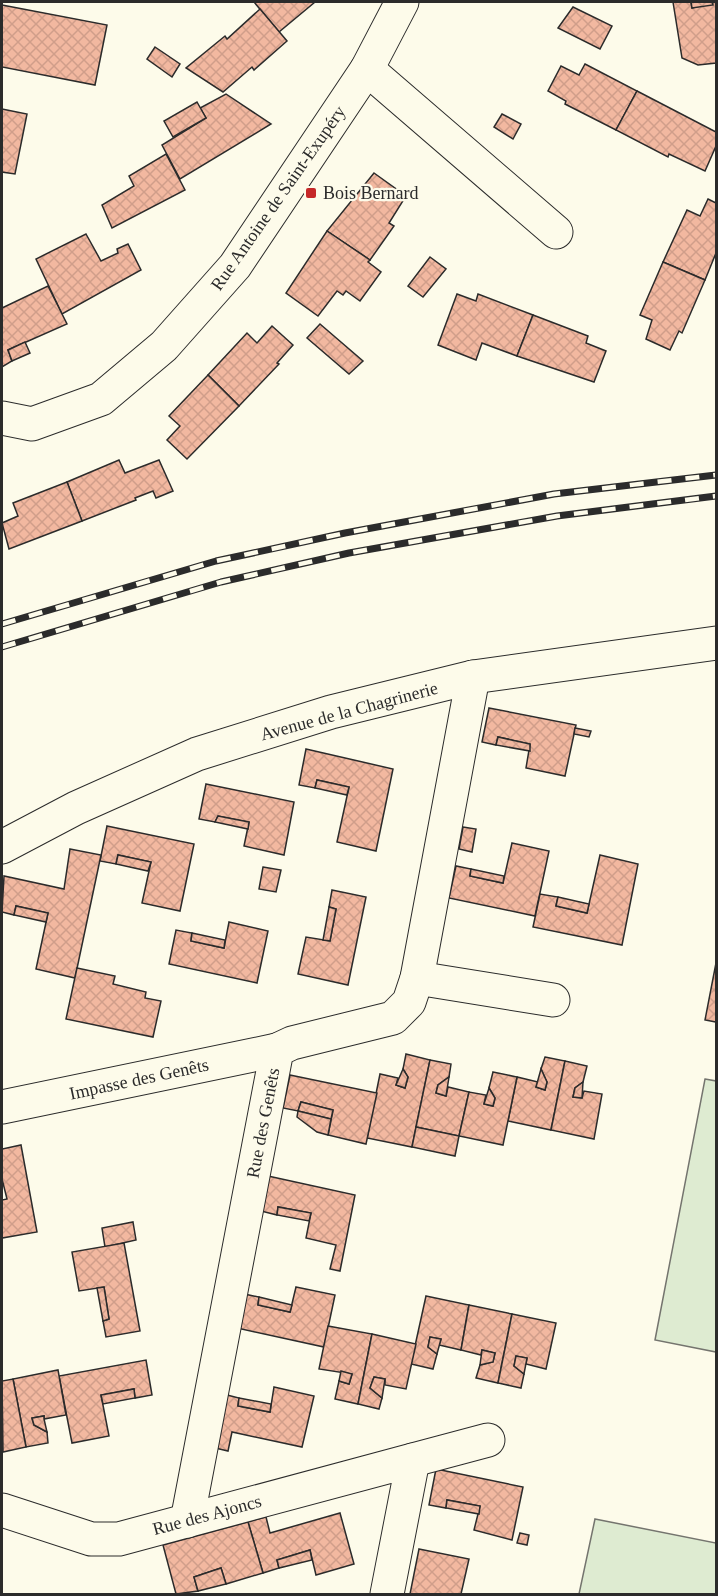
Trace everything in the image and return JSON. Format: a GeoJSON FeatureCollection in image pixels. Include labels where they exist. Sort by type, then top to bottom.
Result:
{"type":"FeatureCollection","features":[{"type":"Feature","properties":{"kind":"street","name":"Rue Antoine de Saint-Exupéry"},"geometry":{"type":"LineString","coordinates":[[2,418],[32,424],[101,399],[164,346],[235,266],[367,69],[402,2]]}},
{"type":"Feature","properties":{"kind":"street"},"geometry":{"type":"LineString","coordinates":[[367,69],[556,232]]}},
{"type":"Feature","properties":{"kind":"street","name":"Avenue de la Chagrinerie"},"geometry":{"type":"LineString","coordinates":[[2,847],[76,808],[197,754],[332,712],[473,677],[717,643]]}},
{"type":"Feature","properties":{"kind":"street","name":"Rue des Genêts"},"geometry":{"type":"LineString","coordinates":[[187,1521],[277,1050],[292,1043],[393,1018],[409,1002],[417,978],[473,677]]}},
{"type":"Feature","properties":{"kind":"street"},"geometry":{"type":"LineString","coordinates":[[417,978],[554,1000]]}},
{"type":"Feature","properties":{"kind":"street","name":"Impasse des Genêts"},"geometry":{"type":"LineString","coordinates":[[2,1107],[277,1050]]}},
{"type":"Feature","properties":{"kind":"street","name":"Rue des Ajoncs"},"geometry":{"type":"LineString","coordinates":[[2,1510],[91,1539],[107,1540],[187,1521],[488,1440]]}},
{"type":"Feature","properties":{"kind":"street"},"geometry":{"type":"LineString","coordinates":[[387,1594],[413,1460]]}},
{"type":"Feature","properties":{"kind":"green space"},"geometry":{"type":"Polygon","coordinates":[[[705,1079],[716,1081],[716,1352],[655,1340],[705,1079]]]}},
{"type":"Feature","properties":{"kind":"green space"},"geometry":{"type":"Polygon","coordinates":[[[595,1519],[716,1543],[716,1594],[579,1594],[595,1519]]]}},
{"type":"Feature","properties":{"kind":"building"},"geometry":{"type":"Polygon","coordinates":[[[254,2],[315,2],[279,32],[254,2]]]}},
{"type":"Feature","properties":{"kind":"building"},"geometry":{"type":"Polygon","coordinates":[[[673,2],[691,2],[692,8],[716,2],[716,63],[698,65],[682,58],[673,2]]]}},
{"type":"Feature","properties":{"kind":"building"},"geometry":{"type":"Polygon","coordinates":[[[691,2],[712,2],[713,5],[692,8],[691,2]]]}},
{"type":"Feature","properties":{"kind":"building"},"geometry":{"type":"Polygon","coordinates":[[[2,5],[107,25],[95,85],[2,67],[2,5]]]}},
{"type":"Feature","properties":{"kind":"building"},"geometry":{"type":"Polygon","coordinates":[[[573,7],[612,26],[600,49],[558,28],[573,7]]]}},
{"type":"Feature","properties":{"kind":"building"},"geometry":{"type":"Polygon","coordinates":[[[260,9],[287,41],[254,70],[252,67],[223,92],[186,68],[225,36],[227,39],[260,9]]]}},
{"type":"Feature","properties":{"kind":"building"},"geometry":{"type":"Polygon","coordinates":[[[155,47],[180,64],[172,77],[147,59],[155,47]]]}},
{"type":"Feature","properties":{"kind":"building"},"geometry":{"type":"Polygon","coordinates":[[[585,64],[637,91],[616,130],[565,104],[566,101],[548,91],[561,66],[579,75],[585,64]]]}},
{"type":"Feature","properties":{"kind":"building"},"geometry":{"type":"Polygon","coordinates":[[[637,91],[716,132],[716,146],[705,171],[669,154],[668,157],[616,130],[637,91]]]}},
{"type":"Feature","properties":{"kind":"building"},"geometry":{"type":"Polygon","coordinates":[[[226,94],[271,124],[180,179],[162,145],[206,118],[200,108],[226,94]]]}},
{"type":"Feature","properties":{"kind":"building"},"geometry":{"type":"Polygon","coordinates":[[[197,102],[206,118],[173,137],[164,121],[197,102]]]}},
{"type":"Feature","properties":{"kind":"building"},"geometry":{"type":"Polygon","coordinates":[[[2,109],[27,114],[15,174],[2,172],[2,109]]]}},
{"type":"Feature","properties":{"kind":"building"},"geometry":{"type":"Polygon","coordinates":[[[502,114],[521,124],[513,139],[494,127],[502,114]]]}},
{"type":"Feature","properties":{"kind":"building"},"geometry":{"type":"Polygon","coordinates":[[[166,154],[185,190],[112,228],[102,205],[134,186],[129,176],[166,154]]]}},
{"type":"Feature","properties":{"kind":"building"},"geometry":{"type":"Polygon","coordinates":[[[374,173],[406,196],[389,223],[394,226],[370,260],[327,231],[374,173]]]}},
{"type":"Feature","properties":{"kind":"building"},"geometry":{"type":"Polygon","coordinates":[[[708,199],[716,203],[716,253],[705,280],[663,262],[687,210],[700,216],[708,199]]]}},
{"type":"Feature","properties":{"kind":"building"},"geometry":{"type":"Polygon","coordinates":[[[327,231],[370,260],[368,262],[381,272],[360,301],[346,291],[343,295],[337,291],[318,316],[286,293],[327,231]]]}},
{"type":"Feature","properties":{"kind":"building"},"geometry":{"type":"Polygon","coordinates":[[[86,234],[101,261],[118,253],[117,249],[128,244],[141,270],[62,314],[36,259],[86,234]]]}},
{"type":"Feature","properties":{"kind":"building"},"geometry":{"type":"Polygon","coordinates":[[[430,257],[446,269],[423,297],[408,286],[430,257]]]}},
{"type":"Feature","properties":{"kind":"building"},"geometry":{"type":"Polygon","coordinates":[[[663,262],[705,280],[682,333],[679,331],[670,350],[646,339],[652,320],[640,315],[663,262]]]}},
{"type":"Feature","properties":{"kind":"building"},"geometry":{"type":"Polygon","coordinates":[[[48,286],[67,324],[8,350],[12,361],[2,367],[2,308],[48,286]]]}},
{"type":"Feature","properties":{"kind":"building"},"geometry":{"type":"Polygon","coordinates":[[[457,294],[476,301],[478,294],[533,315],[517,356],[482,343],[476,360],[438,345],[457,294]]]}},
{"type":"Feature","properties":{"kind":"building"},"geometry":{"type":"Polygon","coordinates":[[[533,315],[588,336],[586,343],[606,351],[594,382],[517,356],[533,315]]]}},
{"type":"Feature","properties":{"kind":"building"},"geometry":{"type":"Polygon","coordinates":[[[320,324],[363,361],[349,374],[307,338],[320,324]]]}},
{"type":"Feature","properties":{"kind":"building"},"geometry":{"type":"Polygon","coordinates":[[[272,326],[293,345],[277,363],[279,364],[239,406],[208,375],[247,333],[257,343],[272,326]]]}},
{"type":"Feature","properties":{"kind":"building"},"geometry":{"type":"Polygon","coordinates":[[[25,342],[30,353],[12,361],[8,350],[25,342]]]}},
{"type":"Feature","properties":{"kind":"building"},"geometry":{"type":"Polygon","coordinates":[[[208,375],[239,406],[187,459],[167,440],[180,426],[169,416],[208,375]]]}},
{"type":"Feature","properties":{"kind":"building"},"geometry":{"type":"Polygon","coordinates":[[[119,460],[125,473],[159,460],[173,491],[156,498],[153,491],[82,521],[67,482],[119,460]]]}},
{"type":"Feature","properties":{"kind":"building"},"geometry":{"type":"Polygon","coordinates":[[[67,482],[82,521],[9,549],[2,523],[18,516],[13,503],[67,482]]]}},
{"type":"Feature","properties":{"kind":"building"},"geometry":{"type":"Polygon","coordinates":[[[489,708],[576,725],[565,776],[526,768],[530,744],[498,737],[496,745],[482,742],[489,708]]]}},
{"type":"Feature","properties":{"kind":"building"},"geometry":{"type":"Polygon","coordinates":[[[575,728],[591,731],[589,737],[574,734],[575,728]]]}},
{"type":"Feature","properties":{"kind":"building"},"geometry":{"type":"Polygon","coordinates":[[[498,737],[530,744],[530,751],[496,745],[498,737]]]}},
{"type":"Feature","properties":{"kind":"building"},"geometry":{"type":"Polygon","coordinates":[[[306,749],[393,769],[376,851],[337,842],[349,787],[317,780],[315,788],[299,785],[306,749]]]}},
{"type":"Feature","properties":{"kind":"building"},"geometry":{"type":"Polygon","coordinates":[[[317,780],[349,787],[347,795],[315,788],[317,780]]]}},
{"type":"Feature","properties":{"kind":"building"},"geometry":{"type":"Polygon","coordinates":[[[206,784],[294,802],[284,855],[244,846],[249,822],[218,816],[215,822],[199,819],[206,784]]]}},
{"type":"Feature","properties":{"kind":"building"},"geometry":{"type":"Polygon","coordinates":[[[218,816],[249,822],[248,829],[215,822],[218,816]]]}},
{"type":"Feature","properties":{"kind":"building"},"geometry":{"type":"Polygon","coordinates":[[[107,826],[194,844],[180,911],[142,903],[151,862],[118,855],[116,864],[100,861],[107,826]]]}},
{"type":"Feature","properties":{"kind":"building"},"geometry":{"type":"Polygon","coordinates":[[[463,827],[476,829],[472,852],[459,849],[463,827]]]}},
{"type":"Feature","properties":{"kind":"building"},"geometry":{"type":"Polygon","coordinates":[[[512,843],[549,851],[535,916],[449,898],[456,866],[471,869],[470,876],[503,883],[512,843]]]}},
{"type":"Feature","properties":{"kind":"building"},"geometry":{"type":"Polygon","coordinates":[[[70,849],[101,855],[75,978],[36,969],[48,913],[16,906],[14,915],[2,912],[4,876],[64,889],[70,849]]]}},
{"type":"Feature","properties":{"kind":"building"},"geometry":{"type":"Polygon","coordinates":[[[118,855],[151,862],[148,871],[116,864],[118,855]]]}},
{"type":"Feature","properties":{"kind":"building"},"geometry":{"type":"Polygon","coordinates":[[[600,855],[638,864],[622,945],[533,927],[540,894],[558,897],[556,906],[587,913],[600,855]]]}},
{"type":"Feature","properties":{"kind":"building"},"geometry":{"type":"Polygon","coordinates":[[[263,867],[281,870],[276,892],[259,889],[263,867]]]}},
{"type":"Feature","properties":{"kind":"building"},"geometry":{"type":"Polygon","coordinates":[[[471,869],[504,876],[503,883],[470,876],[471,869]]]}},
{"type":"Feature","properties":{"kind":"building"},"geometry":{"type":"Polygon","coordinates":[[[332,890],[366,897],[348,985],[298,974],[306,937],[330,941],[336,909],[329,907],[332,890]]]}},
{"type":"Feature","properties":{"kind":"building"},"geometry":{"type":"Polygon","coordinates":[[[558,897],[589,904],[587,913],[556,906],[558,897]]]}},
{"type":"Feature","properties":{"kind":"building"},"geometry":{"type":"Polygon","coordinates":[[[16,906],[48,913],[46,922],[14,915],[16,906]]]}},
{"type":"Feature","properties":{"kind":"building"},"geometry":{"type":"Polygon","coordinates":[[[329,907],[336,909],[330,941],[323,940],[329,907]]]}},
{"type":"Feature","properties":{"kind":"building"},"geometry":{"type":"Polygon","coordinates":[[[229,922],[268,931],[257,983],[169,964],[176,930],[192,933],[191,941],[224,948],[229,922]]]}},
{"type":"Feature","properties":{"kind":"building"},"geometry":{"type":"Polygon","coordinates":[[[192,933],[225,940],[224,948],[191,941],[192,933]]]}},
{"type":"Feature","properties":{"kind":"building"},"geometry":{"type":"Polygon","coordinates":[[[716,963],[716,1022],[705,1020],[716,963]]]}},
{"type":"Feature","properties":{"kind":"building"},"geometry":{"type":"Polygon","coordinates":[[[77,968],[115,976],[113,984],[146,992],[145,998],[161,1001],[153,1037],[66,1019],[77,968]]]}},
{"type":"Feature","properties":{"kind":"building"},"geometry":{"type":"Polygon","coordinates":[[[406,1054],[430,1060],[412,1147],[367,1138],[380,1074],[398,1078],[396,1085],[405,1088],[408,1077],[403,1069],[406,1054]]]}},
{"type":"Feature","properties":{"kind":"building"},"geometry":{"type":"Polygon","coordinates":[[[545,1057],[565,1061],[551,1130],[508,1121],[517,1077],[538,1082],[536,1087],[545,1090],[547,1082],[541,1069],[545,1057]]]}},
{"type":"Feature","properties":{"kind":"building"},"geometry":{"type":"Polygon","coordinates":[[[430,1060],[451,1064],[449,1077],[438,1085],[436,1093],[446,1096],[448,1087],[469,1092],[459,1136],[416,1127],[430,1060]]]}},
{"type":"Feature","properties":{"kind":"building"},"geometry":{"type":"Polygon","coordinates":[[[565,1061],[587,1066],[583,1082],[575,1088],[573,1097],[582,1098],[584,1091],[602,1094],[594,1139],[551,1130],[565,1061]]]}},
{"type":"Feature","properties":{"kind":"building"},"geometry":{"type":"Polygon","coordinates":[[[403,1069],[408,1077],[405,1088],[396,1085],[403,1069]]]}},
{"type":"Feature","properties":{"kind":"building"},"geometry":{"type":"Polygon","coordinates":[[[541,1069],[547,1082],[545,1090],[536,1087],[541,1069]]]}},
{"type":"Feature","properties":{"kind":"building"},"geometry":{"type":"Polygon","coordinates":[[[493,1072],[517,1077],[503,1145],[459,1136],[469,1092],[486,1095],[484,1104],[493,1106],[495,1098],[489,1088],[493,1072]]]}},
{"type":"Feature","properties":{"kind":"building"},"geometry":{"type":"Polygon","coordinates":[[[290,1075],[377,1093],[366,1144],[328,1135],[333,1110],[301,1102],[298,1111],[283,1108],[290,1075]]]}},
{"type":"Feature","properties":{"kind":"building"},"geometry":{"type":"Polygon","coordinates":[[[449,1077],[446,1096],[436,1093],[438,1085],[449,1077]]]}},
{"type":"Feature","properties":{"kind":"building"},"geometry":{"type":"Polygon","coordinates":[[[583,1082],[582,1098],[573,1097],[575,1088],[583,1082]]]}},
{"type":"Feature","properties":{"kind":"building"},"geometry":{"type":"Polygon","coordinates":[[[489,1088],[495,1098],[493,1106],[484,1104],[489,1088]]]}},
{"type":"Feature","properties":{"kind":"building"},"geometry":{"type":"Polygon","coordinates":[[[301,1102],[333,1110],[331,1119],[298,1111],[301,1102]]]}},
{"type":"Feature","properties":{"kind":"building"},"geometry":{"type":"Polygon","coordinates":[[[298,1111],[331,1119],[328,1135],[317,1132],[297,1117],[298,1111]]]}},
{"type":"Feature","properties":{"kind":"building"},"geometry":{"type":"Polygon","coordinates":[[[416,1127],[459,1136],[455,1156],[412,1147],[416,1127]]]}},
{"type":"Feature","properties":{"kind":"building"},"geometry":{"type":"Polygon","coordinates":[[[21,1145],[37,1232],[2,1238],[2,1200],[7,1199],[2,1179],[2,1149],[21,1145]]]}},
{"type":"Feature","properties":{"kind":"building"},"geometry":{"type":"Polygon","coordinates":[[[268,1176],[355,1195],[340,1271],[330,1269],[336,1245],[306,1238],[311,1213],[278,1207],[277,1215],[261,1211],[268,1176]]]}},
{"type":"Feature","properties":{"kind":"building"},"geometry":{"type":"Polygon","coordinates":[[[278,1207],[311,1213],[309,1221],[277,1215],[278,1207]]]}},
{"type":"Feature","properties":{"kind":"building"},"geometry":{"type":"Polygon","coordinates":[[[133,1222],[136,1240],[105,1247],[102,1228],[133,1222]]]}},
{"type":"Feature","properties":{"kind":"building"},"geometry":{"type":"Polygon","coordinates":[[[124,1243],[140,1331],[106,1337],[103,1321],[109,1319],[104,1287],[79,1291],[72,1252],[124,1243]]]}},
{"type":"Feature","properties":{"kind":"building"},"geometry":{"type":"Polygon","coordinates":[[[104,1287],[109,1319],[103,1321],[97,1288],[104,1287]]]}},
{"type":"Feature","properties":{"kind":"building"},"geometry":{"type":"Polygon","coordinates":[[[296,1287],[335,1295],[324,1347],[237,1328],[244,1294],[259,1297],[258,1305],[290,1312],[296,1287]]]}},
{"type":"Feature","properties":{"kind":"building"},"geometry":{"type":"Polygon","coordinates":[[[426,1296],[469,1305],[461,1350],[439,1345],[441,1339],[430,1337],[428,1347],[437,1354],[433,1369],[411,1364],[426,1296]]]}},
{"type":"Feature","properties":{"kind":"building"},"geometry":{"type":"Polygon","coordinates":[[[259,1297],[292,1305],[290,1312],[258,1305],[259,1297]]]}},
{"type":"Feature","properties":{"kind":"building"},"geometry":{"type":"Polygon","coordinates":[[[469,1305],[512,1314],[498,1383],[476,1378],[480,1365],[493,1362],[495,1353],[482,1350],[481,1355],[461,1350],[469,1305]]]}},
{"type":"Feature","properties":{"kind":"building"},"geometry":{"type":"Polygon","coordinates":[[[512,1314],[556,1323],[546,1369],[526,1364],[527,1358],[516,1356],[514,1366],[524,1374],[521,1388],[498,1383],[512,1314]]]}},
{"type":"Feature","properties":{"kind":"building"},"geometry":{"type":"Polygon","coordinates":[[[328,1326],[372,1334],[358,1404],[335,1399],[339,1381],[349,1384],[352,1374],[319,1369],[328,1326]]]}},
{"type":"Feature","properties":{"kind":"building"},"geometry":{"type":"Polygon","coordinates":[[[372,1334],[416,1344],[406,1389],[385,1385],[385,1379],[374,1377],[370,1388],[382,1398],[379,1409],[358,1404],[372,1334]]]}},
{"type":"Feature","properties":{"kind":"building"},"geometry":{"type":"Polygon","coordinates":[[[430,1337],[441,1339],[437,1354],[428,1347],[430,1337]]]}},
{"type":"Feature","properties":{"kind":"building"},"geometry":{"type":"Polygon","coordinates":[[[482,1350],[495,1353],[493,1362],[480,1365],[482,1350]]]}},
{"type":"Feature","properties":{"kind":"building"},"geometry":{"type":"Polygon","coordinates":[[[516,1356],[527,1358],[524,1374],[514,1366],[516,1356]]]}},
{"type":"Feature","properties":{"kind":"building"},"geometry":{"type":"Polygon","coordinates":[[[146,1360],[152,1395],[135,1398],[134,1389],[101,1395],[109,1436],[72,1443],[59,1376],[146,1360]]]}},
{"type":"Feature","properties":{"kind":"building"},"geometry":{"type":"Polygon","coordinates":[[[58,1370],[66,1415],[44,1419],[44,1416],[32,1418],[34,1425],[47,1432],[48,1443],[26,1447],[13,1379],[58,1370]]]}},
{"type":"Feature","properties":{"kind":"building"},"geometry":{"type":"Polygon","coordinates":[[[341,1371],[352,1374],[349,1384],[339,1381],[341,1371]]]}},
{"type":"Feature","properties":{"kind":"building"},"geometry":{"type":"Polygon","coordinates":[[[374,1377],[385,1379],[382,1398],[370,1388],[374,1377]]]}},
{"type":"Feature","properties":{"kind":"building"},"geometry":{"type":"Polygon","coordinates":[[[13,1379],[26,1447],[3,1452],[2,1381],[13,1379]]]}},
{"type":"Feature","properties":{"kind":"building"},"geometry":{"type":"Polygon","coordinates":[[[274,1387],[314,1396],[302,1447],[232,1432],[228,1451],[211,1447],[223,1394],[239,1398],[238,1406],[270,1412],[274,1387]]]}},
{"type":"Feature","properties":{"kind":"building"},"geometry":{"type":"Polygon","coordinates":[[[134,1389],[135,1398],[103,1404],[101,1395],[134,1389]]]}},
{"type":"Feature","properties":{"kind":"building"},"geometry":{"type":"Polygon","coordinates":[[[239,1398],[271,1404],[270,1412],[238,1406],[239,1398]]]}},
{"type":"Feature","properties":{"kind":"building"},"geometry":{"type":"Polygon","coordinates":[[[44,1416],[47,1432],[34,1425],[32,1418],[44,1416]]]}},
{"type":"Feature","properties":{"kind":"building"},"geometry":{"type":"Polygon","coordinates":[[[436,1469],[523,1487],[512,1540],[474,1530],[480,1506],[447,1500],[446,1508],[429,1505],[436,1469]]]}},
{"type":"Feature","properties":{"kind":"building"},"geometry":{"type":"Polygon","coordinates":[[[447,1500],[480,1506],[479,1514],[446,1508],[447,1500]]]}},
{"type":"Feature","properties":{"kind":"building"},"geometry":{"type":"Polygon","coordinates":[[[340,1513],[354,1564],[316,1575],[310,1550],[277,1560],[279,1568],[263,1573],[248,1522],[266,1517],[270,1533],[340,1513]]]}},
{"type":"Feature","properties":{"kind":"building"},"geometry":{"type":"Polygon","coordinates":[[[248,1522],[263,1573],[226,1584],[221,1568],[194,1577],[198,1591],[176,1594],[163,1545],[248,1522]]]}},
{"type":"Feature","properties":{"kind":"building"},"geometry":{"type":"Polygon","coordinates":[[[520,1533],[529,1535],[527,1545],[517,1543],[520,1533]]]}},
{"type":"Feature","properties":{"kind":"building"},"geometry":{"type":"Polygon","coordinates":[[[419,1549],[469,1559],[461,1594],[410,1594],[419,1549]]]}},
{"type":"Feature","properties":{"kind":"building"},"geometry":{"type":"Polygon","coordinates":[[[310,1550],[312,1560],[279,1568],[277,1560],[310,1550]]]}},
{"type":"Feature","properties":{"kind":"building"},"geometry":{"type":"Polygon","coordinates":[[[221,1568],[226,1584],[198,1591],[194,1577],[221,1568]]]}},
{"type":"Feature","properties":{"kind":"railway"},"geometry":{"type":"LineString","coordinates":[[2,624],[216,561],[345,533],[554,494],[716,475]]}},
{"type":"Feature","properties":{"kind":"railway"},"geometry":{"type":"LineString","coordinates":[[2,647],[221,582],[349,553],[557,516],[716,496]]}},
{"type":"Feature","properties":{"kind":"place","name":"Bois Bernard"},"geometry":{"type":"Point","coordinates":[311,193]}}]}
